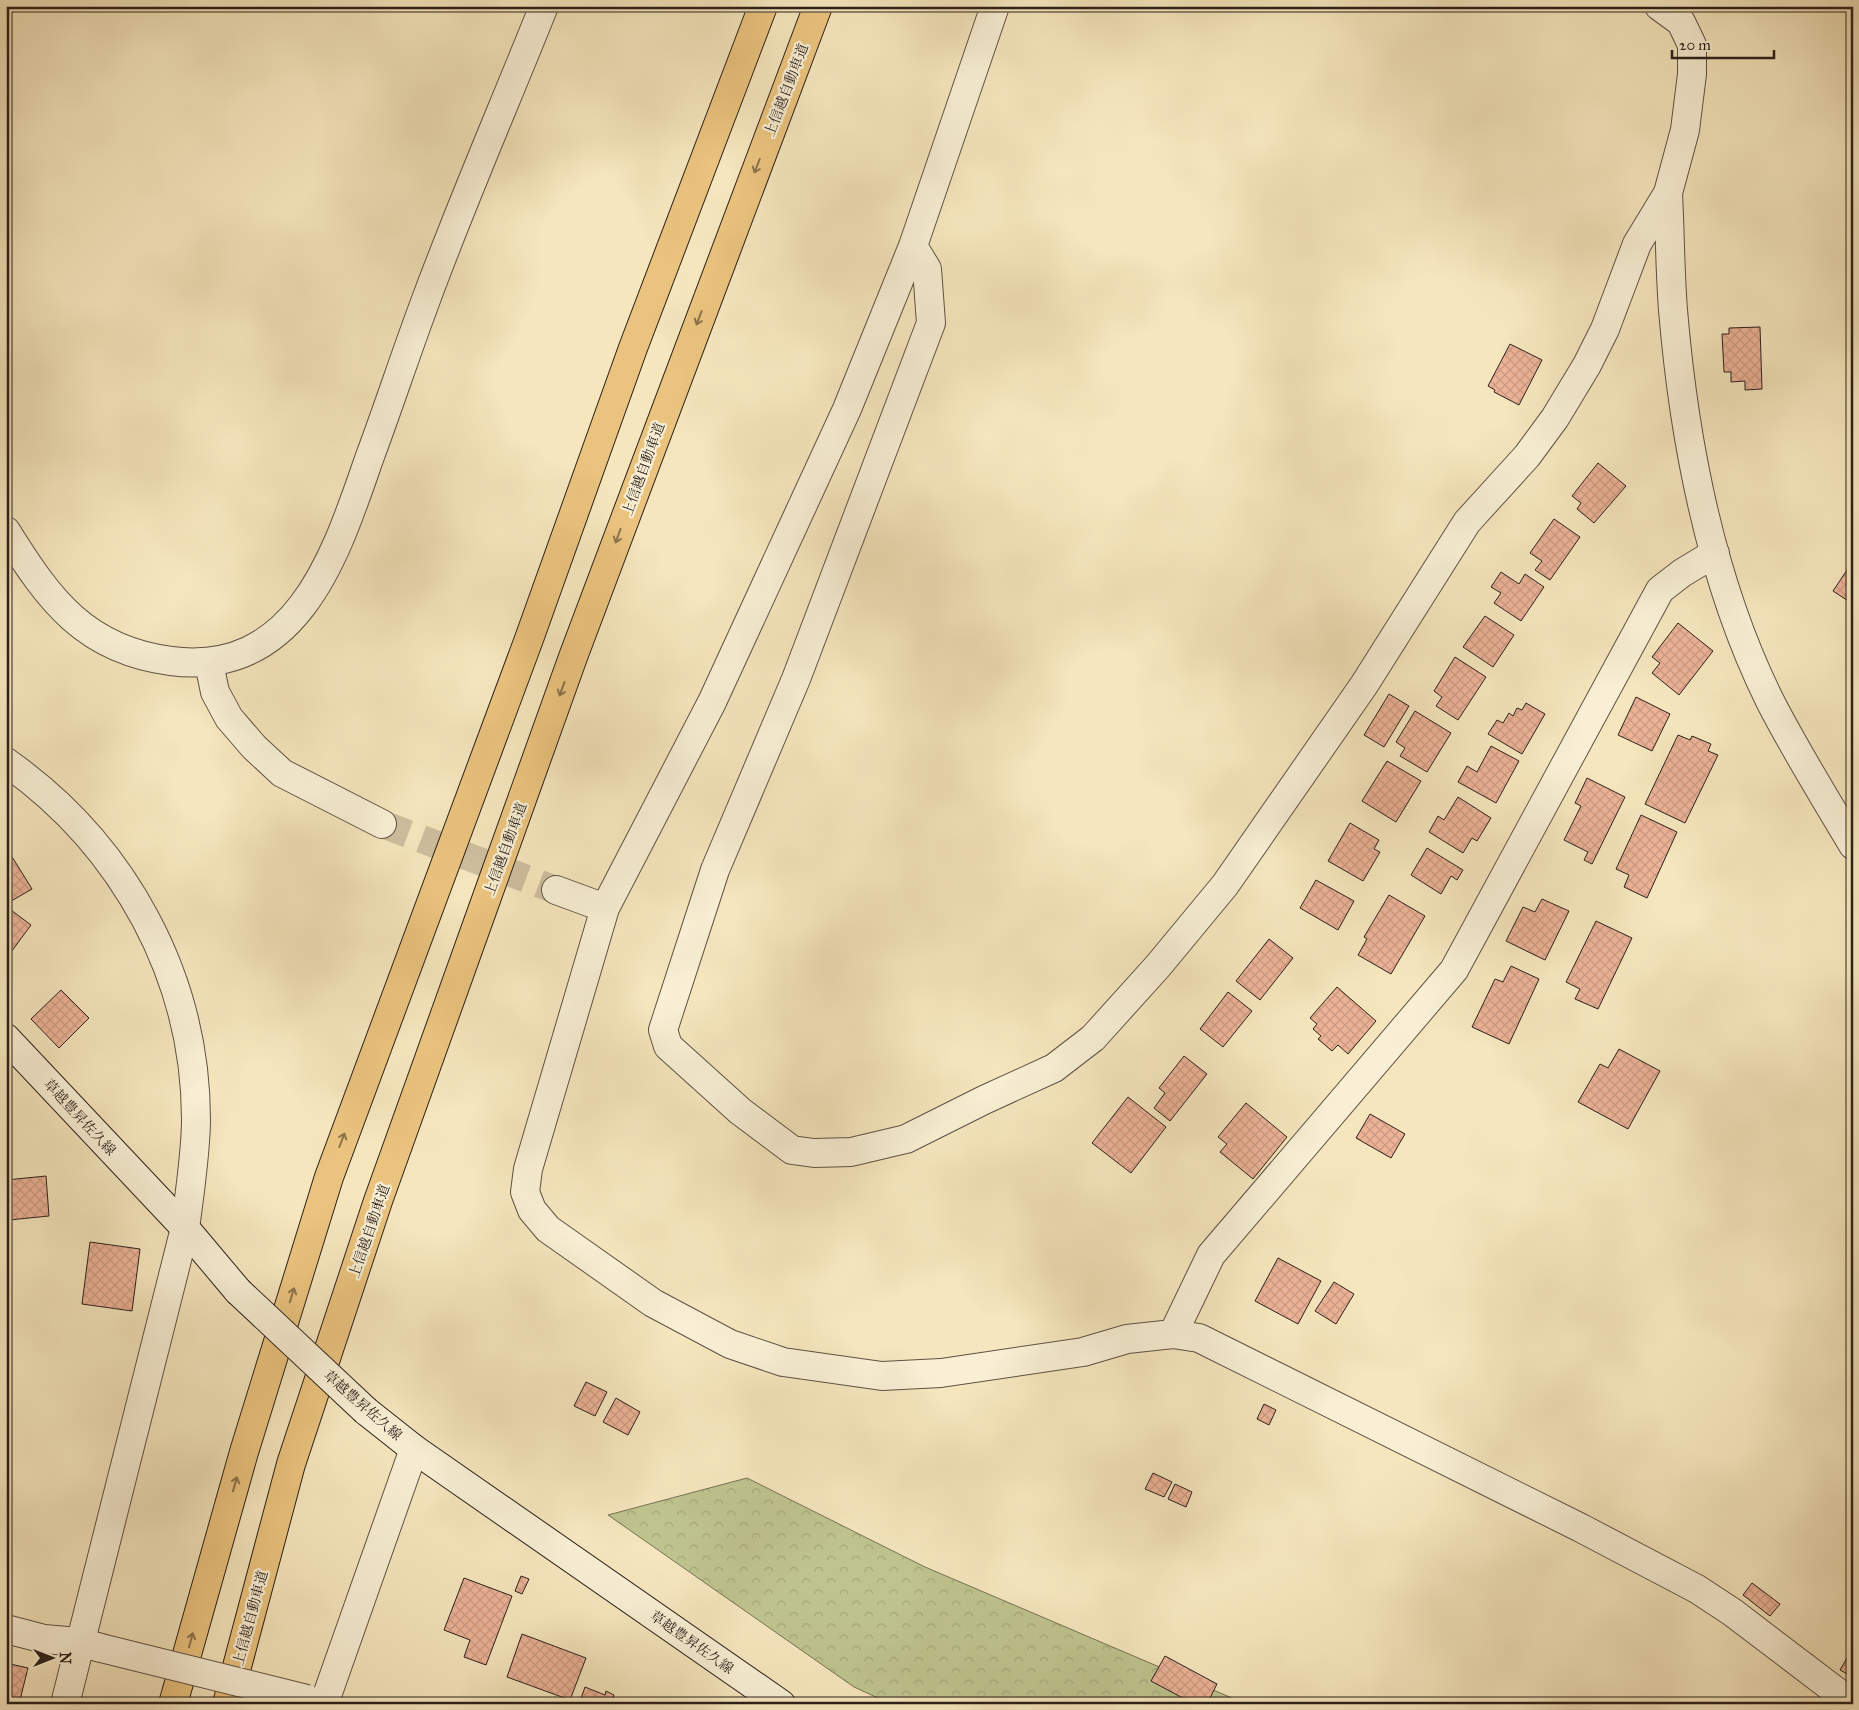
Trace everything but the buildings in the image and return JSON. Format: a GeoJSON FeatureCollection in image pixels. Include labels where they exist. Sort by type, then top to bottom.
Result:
{"type":"FeatureCollection","features":[{"type":"Feature","properties":{"kind":"highway"},"geometry":{"type":"LineString","coordinates":[[173,1704],[244,1452],[329,1177],[519,666],[633,348],[763,6]]}},
{"type":"Feature","properties":{"kind":"highway","name":"上信越自動車道"},"geometry":{"type":"LineString","coordinates":[[227,1704],[291,1464],[378,1201],[580,639],[818,6]]}},
{"type":"Feature","properties":{"kind":"street"},"geometry":{"type":"LineString","coordinates":[[6,531],[36,579],[58,605],[86,630],[112,645],[135,655],[187,663],[209,663],[236,655],[260,644],[286,624],[309,598],[329,567],[345,530],[431,286],[544,6]]}},
{"type":"Feature","properties":{"kind":"street"},"geometry":{"type":"LineString","coordinates":[[995,6],[913,246],[847,408],[716,693],[605,908],[528,1169],[525,1192],[532,1210],[548,1229],[653,1303],[730,1344],[783,1362],[882,1376],[941,1373],[1083,1352],[1126,1339],[1173,1334],[1199,1338],[1581,1528],[1697,1589],[1732,1612],[1853,1704]]}},
{"type":"Feature","properties":{"kind":"street"},"geometry":{"type":"LineString","coordinates":[[913,246],[927,269],[932,323],[796,678],[715,870],[663,1030],[668,1046],[740,1111],[792,1150],[814,1153],[851,1152],[906,1139],[1054,1068],[1093,1038],[1158,966],[1226,885],[1364,686],[1467,522],[1528,456],[1555,418],[1605,329],[1637,244],[1668,193],[1685,130],[1692,74],[1692,45],[1684,14],[1659,6]]}},
{"type":"Feature","properties":{"kind":"street"},"geometry":{"type":"LineString","coordinates":[[1668,193],[1673,310],[1698,492],[1714,554],[1740,628],[1770,700],[1853,845]]}},
{"type":"Feature","properties":{"kind":"street"},"geometry":{"type":"LineString","coordinates":[[1173,1334],[1211,1255],[1454,970],[1660,590],[1682,573],[1714,554]]}},
{"type":"Feature","properties":{"kind":"street"},"geometry":{"type":"LineString","coordinates":[[209,663],[215,692],[229,718],[254,747],[282,774],[382,824]]}},
{"type":"Feature","properties":{"kind":"street"},"geometry":{"type":"LineString","coordinates":[[6,762],[56,803],[88,835],[119,873],[141,909],[160,947],[176,990],[193,1074],[196,1122],[194,1169],[185,1228],[90,1645],[65,1704]]}},
{"type":"Feature","properties":{"kind":"street"},"geometry":{"type":"LineString","coordinates":[[556,890],[605,908]]}},
{"type":"Feature","properties":{"kind":"street","name":"草越豊昇佐久線"},"geometry":{"type":"LineString","coordinates":[[6,1038],[185,1228],[238,1291],[366,1411],[414,1449],[781,1704]]}},
{"type":"Feature","properties":{"kind":"street"},"geometry":{"type":"LineString","coordinates":[[6,1629],[44,1639],[90,1645],[318,1702],[414,1449]]}},
{"type":"Feature","properties":{"kind":"green space"},"geometry":{"type":"Polygon","coordinates":[[[747,1478],[925,1567],[1246,1704],[891,1704],[854,1687],[608,1515],[747,1478]]]}},
{"type":"Feature","properties":{"kind":"tunnel"},"geometry":{"type":"LineString","coordinates":[[382,824],[556,890]]}}]}
